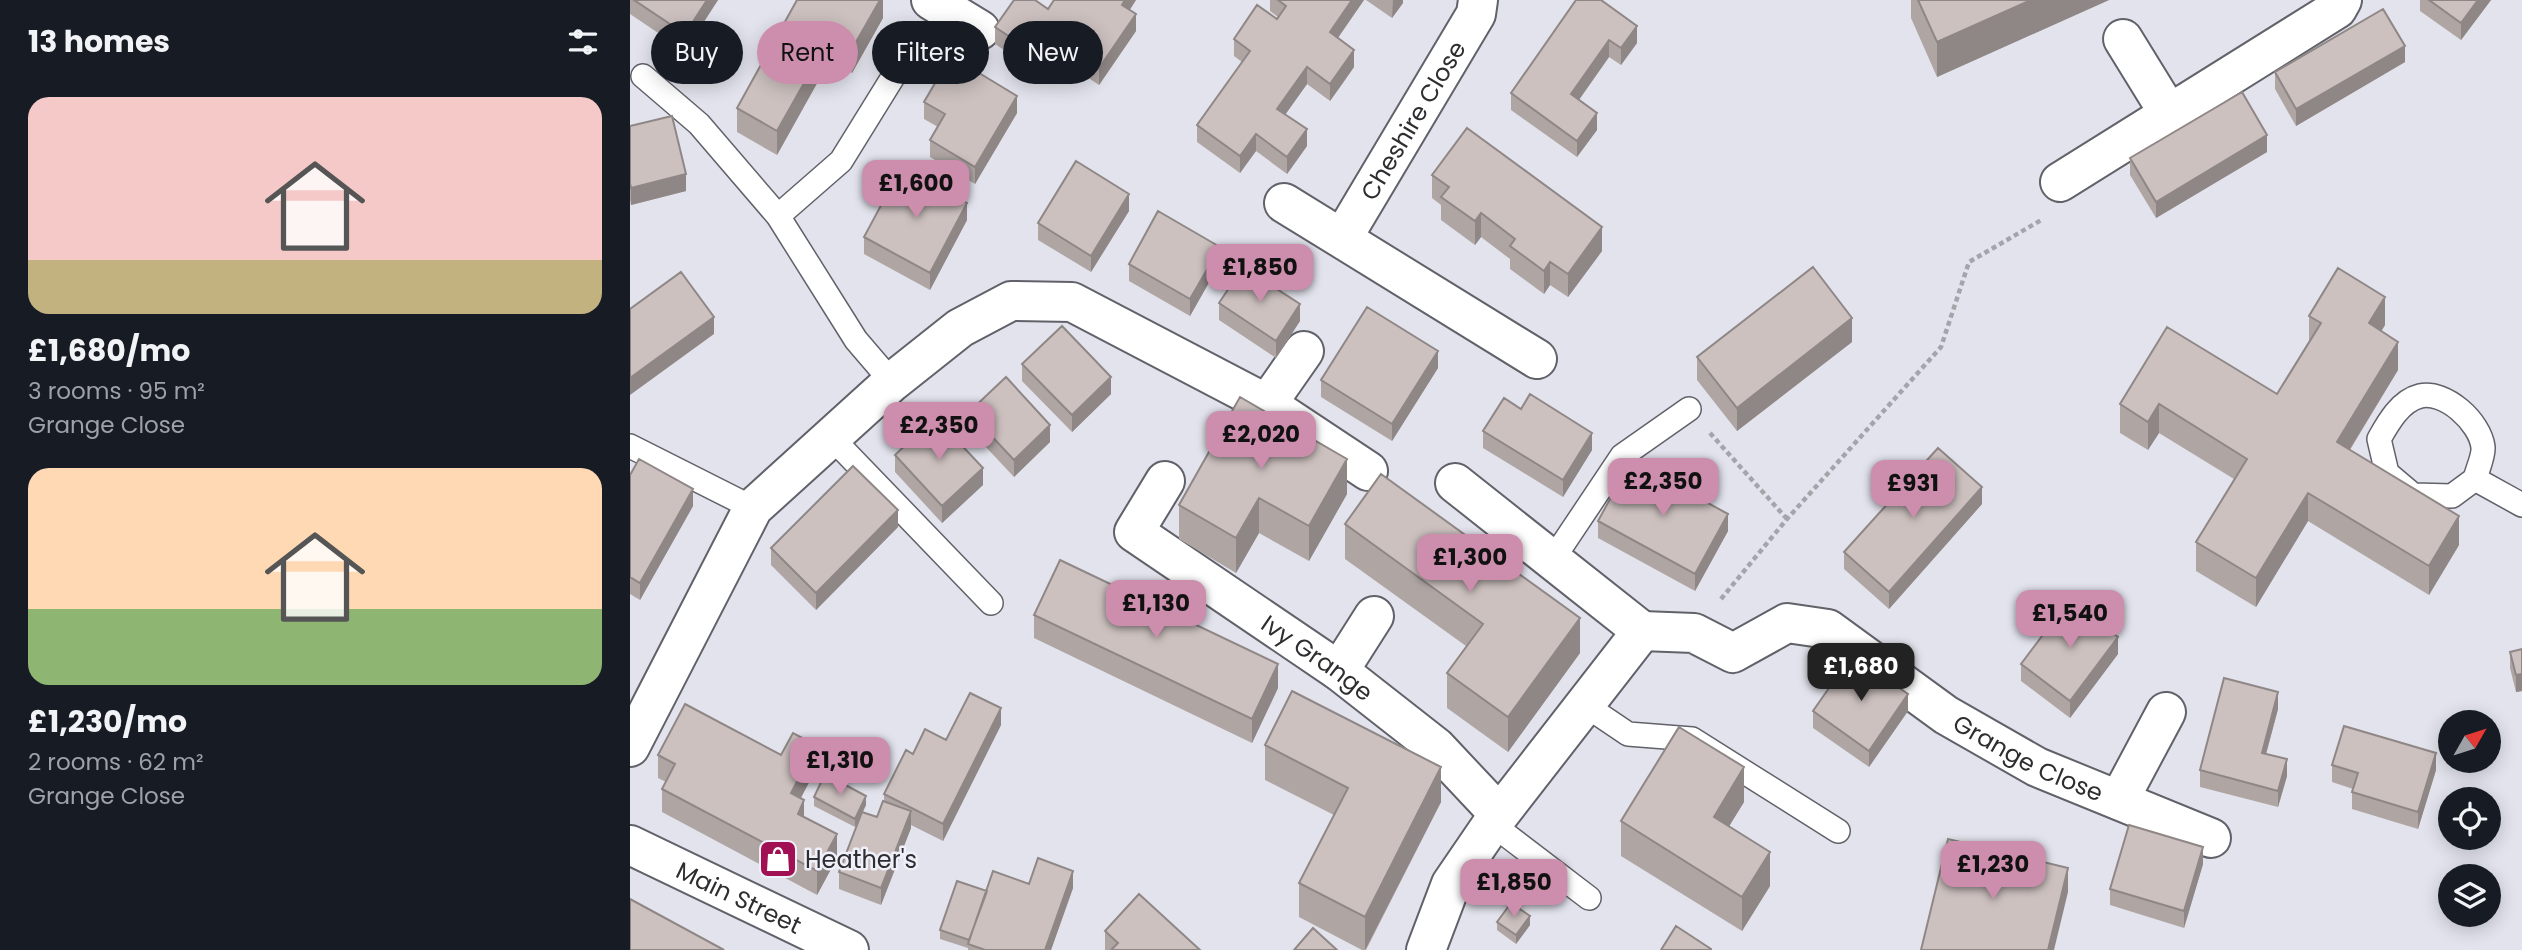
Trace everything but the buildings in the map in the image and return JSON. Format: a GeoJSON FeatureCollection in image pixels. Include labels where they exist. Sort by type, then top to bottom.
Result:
{"type":"FeatureCollection","features":[{"type":"Feature","properties":{"kind":"street","name":"Cheshire Close"},"geometry":{"type":"LineString","coordinates":[[1343,237],[1476,14],[1478,0]]}},
{"type":"Feature","properties":{"kind":"street"},"geometry":{"type":"LineString","coordinates":[[2060,181],[2337,9],[2342,0]]}},
{"type":"Feature","properties":{"kind":"street"},"geometry":{"type":"LineString","coordinates":[[938,2],[966,21]]}},
{"type":"Feature","properties":{"kind":"street"},"geometry":{"type":"LineString","coordinates":[[2123,39],[2168,112]]}},
{"type":"Feature","properties":{"kind":"street"},"geometry":{"type":"LineString","coordinates":[[1284,203],[1537,359]]}},
{"type":"Feature","properties":{"kind":"street"},"geometry":{"type":"LineString","coordinates":[[630,747],[753,508],[892,382],[960,328],[1011,300],[1072,302],[1267,404],[1368,471]]}},
{"type":"Feature","properties":{"kind":"street"},"geometry":{"type":"LineString","coordinates":[[1267,404],[1304,351]]}},
{"type":"Feature","properties":{"kind":"street","name":"Ivy Grange"},"geometry":{"type":"LineString","coordinates":[[1165,481],[1134,532],[1339,671],[1436,747],[1495,819]]}},
{"type":"Feature","properties":{"kind":"street"},"geometry":{"type":"LineString","coordinates":[[1426,950],[1451,884],[1495,819],[1642,631],[1455,483]]}},
{"type":"Feature","properties":{"kind":"street"},"geometry":{"type":"LineString","coordinates":[[1339,671],[1374,616]]}},
{"type":"Feature","properties":{"kind":"street","name":"Grange Close"},"geometry":{"type":"LineString","coordinates":[[1642,631],[1694,633],[1733,653],[1787,623],[1828,629],[1946,715],[2037,767],[2211,838]]}},
{"type":"Feature","properties":{"kind":"street","name":"Grange Close"},"geometry":{"type":"LineString","coordinates":[[2119,800],[2166,712]]}},
{"type":"Feature","properties":{"kind":"street","name":"Main Street"},"geometry":{"type":"LineString","coordinates":[[630,845],[849,950]]}},
{"type":"Feature","properties":{"kind":"lane"},"geometry":{"type":"LineString","coordinates":[[643,76],[699,124],[778,216],[856,340],[892,382]]}},
{"type":"Feature","properties":{"kind":"lane"},"geometry":{"type":"LineString","coordinates":[[778,216],[841,161],[888,84]]}},
{"type":"Feature","properties":{"kind":"lane"},"geometry":{"type":"LineString","coordinates":[[2420,396],[2448,399],[2471,421],[2483,447],[2475,479],[2452,496],[2413,495],[2387,473],[2379,439],[2395,413],[2420,396]]}},
{"type":"Feature","properties":{"kind":"lane"},"geometry":{"type":"LineString","coordinates":[[1553,559],[1622,456],[1689,409]]}},
{"type":"Feature","properties":{"kind":"lane"},"geometry":{"type":"LineString","coordinates":[[831,437],[991,603]]}},
{"type":"Feature","properties":{"kind":"lane"},"geometry":{"type":"LineString","coordinates":[[630,446],[753,508]]}},
{"type":"Feature","properties":{"kind":"lane"},"geometry":{"type":"LineString","coordinates":[[2475,479],[2522,505]]}},
{"type":"Feature","properties":{"kind":"lane"},"geometry":{"type":"LineString","coordinates":[[1585,705],[1628,734],[1692,739],[1838,831]]}},
{"type":"Feature","properties":{"kind":"lane"},"geometry":{"type":"LineString","coordinates":[[1495,819],[1589,898]]}},
{"type":"Feature","properties":{"kind":"path"},"geometry":{"type":"LineString","coordinates":[[1694,633],[1787,519],[1941,347],[1969,262],[2068,204],[2060,181]]}},
{"type":"Feature","properties":{"kind":"path"},"geometry":{"type":"LineString","coordinates":[[1689,409],[1787,519]]}},
{"type":"Feature","properties":{"kind":"place","name":"Heather's"},"geometry":{"type":"Point","coordinates":[778,859]}}]}
